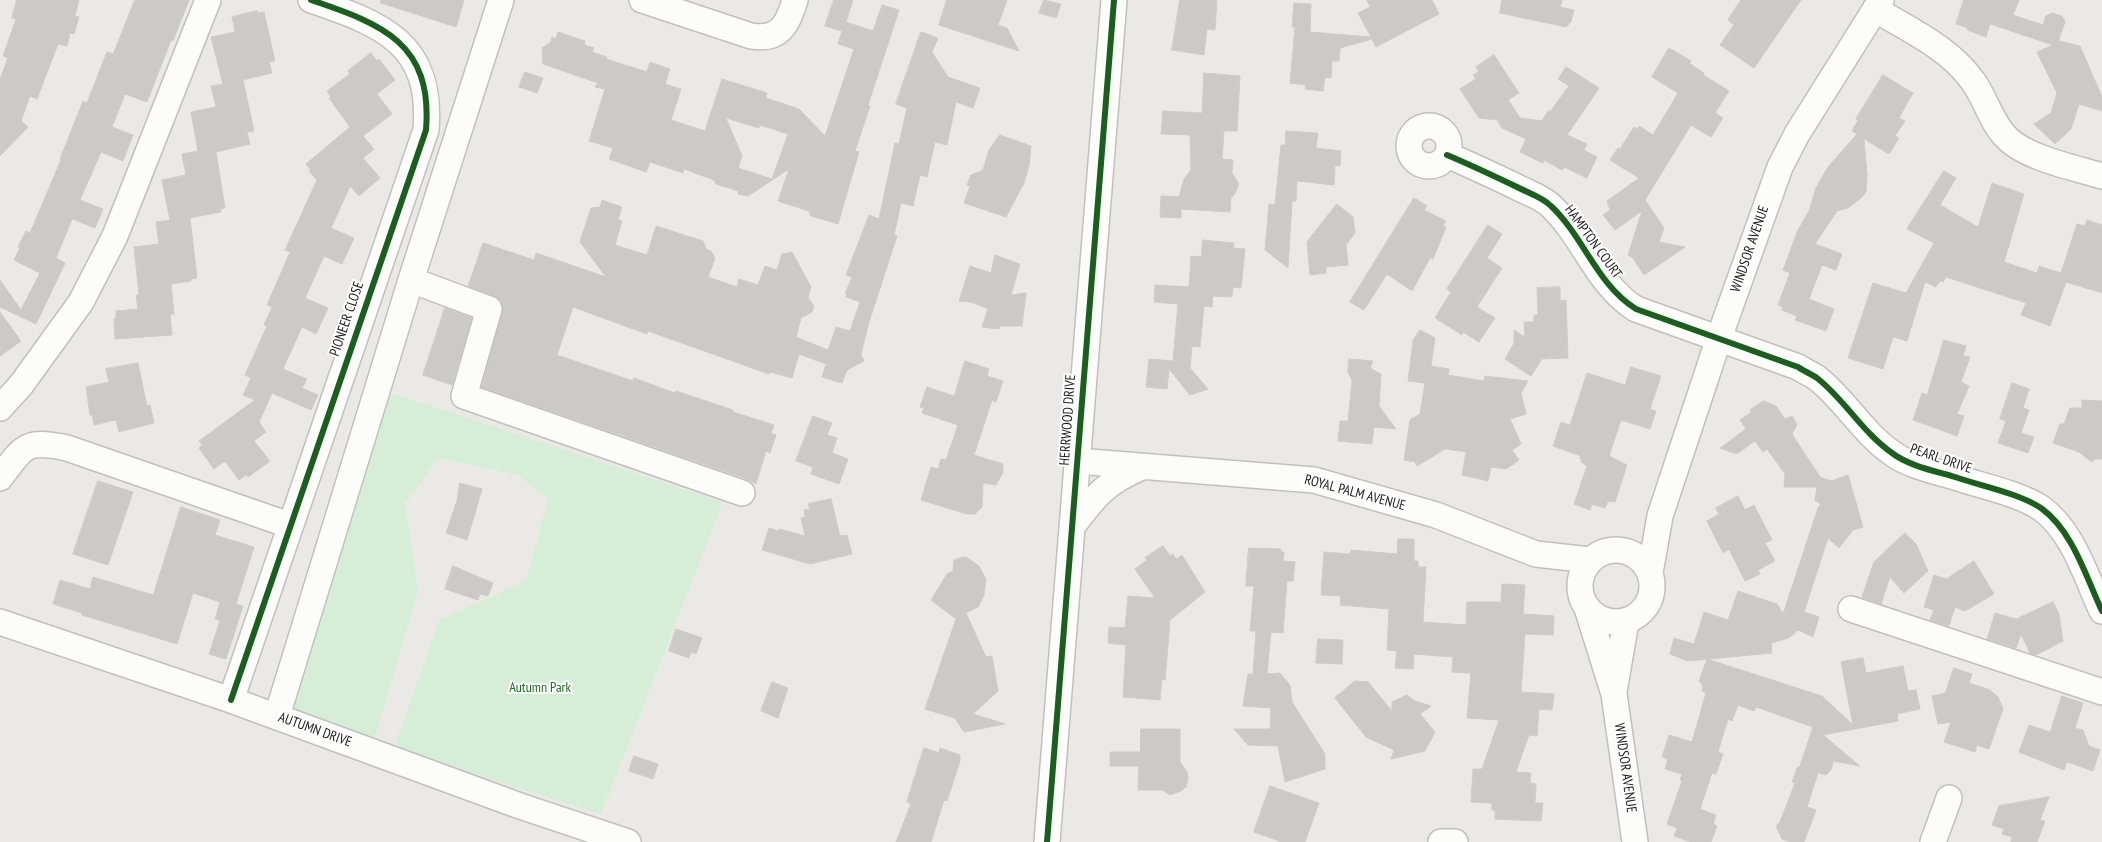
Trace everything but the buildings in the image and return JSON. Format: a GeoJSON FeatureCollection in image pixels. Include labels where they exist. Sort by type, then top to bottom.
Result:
{"type":"FeatureCollection","features":[{"type":"Feature","properties":{"kind":"street"},"geometry":{"type":"LineString","coordinates":[[0,408],[21,385],[81,302],[115,236],[208,0]]}},
{"type":"Feature","properties":{"kind":"street","name":"PIONEER CLOSE"},"geometry":{"type":"LineString","coordinates":[[231,700],[426,130],[426,92],[418,67],[404,48],[386,30],[367,20],[311,0]]}},
{"type":"Feature","properties":{"kind":"street"},"geometry":{"type":"LineString","coordinates":[[277,716],[411,280],[501,0]]}},
{"type":"Feature","properties":{"kind":"street"},"geometry":{"type":"LineString","coordinates":[[642,0],[762,38],[782,29],[789,22],[796,0]]}},
{"type":"Feature","properties":{"kind":"street","name":"HERRWOOD DRIVE"},"geometry":{"type":"LineString","coordinates":[[1047,842],[1114,0]]}},
{"type":"Feature","properties":{"kind":"street"},"geometry":{"type":"LineString","coordinates":[[1878,4],[1947,53],[1962,67],[1974,81],[2008,139],[2042,158],[2102,176]]}},
{"type":"Feature","properties":{"kind":"street","name":"WINDSOR AVENUE"},"geometry":{"type":"LineString","coordinates":[[1650,573],[1660,516],[1719,338],[1780,167],[1797,134],[1878,4]]}},
{"type":"Feature","properties":{"kind":"street","name":"HAMPTON COURT"},"geometry":{"type":"LineString","coordinates":[[1447,155],[1536,196],[1551,206],[1571,230],[1611,289],[1621,300],[1636,309],[1719,338]]}},
{"type":"Feature","properties":{"kind":"street"},"geometry":{"type":"LineString","coordinates":[[411,280],[489,309],[464,396],[742,493]]}},
{"type":"Feature","properties":{"kind":"street","name":"PEARL DRIVE"},"geometry":{"type":"LineString","coordinates":[[1719,338],[1798,367],[1816,378],[1893,455],[1911,463],[2022,499],[2040,508],[2054,520],[2065,534],[2102,611]]}},
{"type":"Feature","properties":{"kind":"street"},"geometry":{"type":"LineString","coordinates":[[0,478],[19,452],[32,444],[43,443],[76,451],[290,525]]}},
{"type":"Feature","properties":{"kind":"street","name":"ROYAL PALM AVENUE"},"geometry":{"type":"LineString","coordinates":[[1077,461],[1314,480],[1436,515],[1536,554],[1590,560]]}},
{"type":"Feature","properties":{"kind":"street"},"geometry":{"type":"LineString","coordinates":[[1072,528],[1099,492],[1111,482],[1142,467]]}},
{"type":"Feature","properties":{"kind":"street","name":"WINDSOR AVENUE"},"geometry":{"type":"LineString","coordinates":[[1624,551],[1660,516]]}},
{"type":"Feature","properties":{"kind":"street"},"geometry":{"type":"LineString","coordinates":[[1612,550],[1624,551],[1635,555],[1644,563],[1650,573],[1651,597],[1645,608],[1637,616],[1626,622],[1614,623],[1602,621],[1592,614],[1583,601],[1579,582],[1583,570],[1590,560],[1612,550]]}},
{"type":"Feature","properties":{"kind":"street","name":"ROYAL PALM AVENUE"},"geometry":{"type":"LineString","coordinates":[[1536,554],[1583,601]]}},
{"type":"Feature","properties":{"kind":"street","name":"WINDSOR AVENUE"},"geometry":{"type":"LineString","coordinates":[[1583,601],[1614,694],[1635,842]]}},
{"type":"Feature","properties":{"kind":"street"},"geometry":{"type":"LineString","coordinates":[[1850,609],[2102,692]]}},
{"type":"Feature","properties":{"kind":"street","name":"AUTUMN DRIVE"},"geometry":{"type":"LineString","coordinates":[[0,622],[277,716],[520,806],[628,842]]}},
{"type":"Feature","properties":{"kind":"street","name":"WINDSOR AVENUE"},"geometry":{"type":"LineString","coordinates":[[1614,694],[1626,622]]}},
{"type":"Feature","properties":{"kind":"street"},"geometry":{"type":"LineString","coordinates":[[1933,842],[1949,798]]}},
{"type":"Feature","properties":{"kind":"street"},"geometry":{"type":"LineString","coordinates":[[1441,842],[1455,842]]}},
{"type":"Feature","properties":{"kind":"green space","name":"Autumn Park"},"geometry":{"type":"Polygon","coordinates":[[[385,391],[723,502],[601,814],[394,749],[439,620],[526,581],[548,500],[518,475],[439,458],[405,503],[418,591],[374,741],[277,716],[385,391]]]}},
{"type":"Feature","properties":{"kind":"cycle path"},"geometry":{"type":"LineString","coordinates":[[231,700],[426,130],[426,100],[421,76],[411,57],[398,41],[360,18],[311,0]]}},
{"type":"Feature","properties":{"kind":"cycle path"},"geometry":{"type":"LineString","coordinates":[[1047,842],[1114,0]]}},
{"type":"Feature","properties":{"kind":"cycle path"},"geometry":{"type":"LineString","coordinates":[[1447,155],[1535,195],[1547,203],[1563,218],[1611,287],[1636,309],[1798,367],[1817,378],[1827,387],[1872,436],[1899,458],[1922,468],[2011,494],[2041,508],[2062,529],[2078,555],[2102,611]]}}]}
